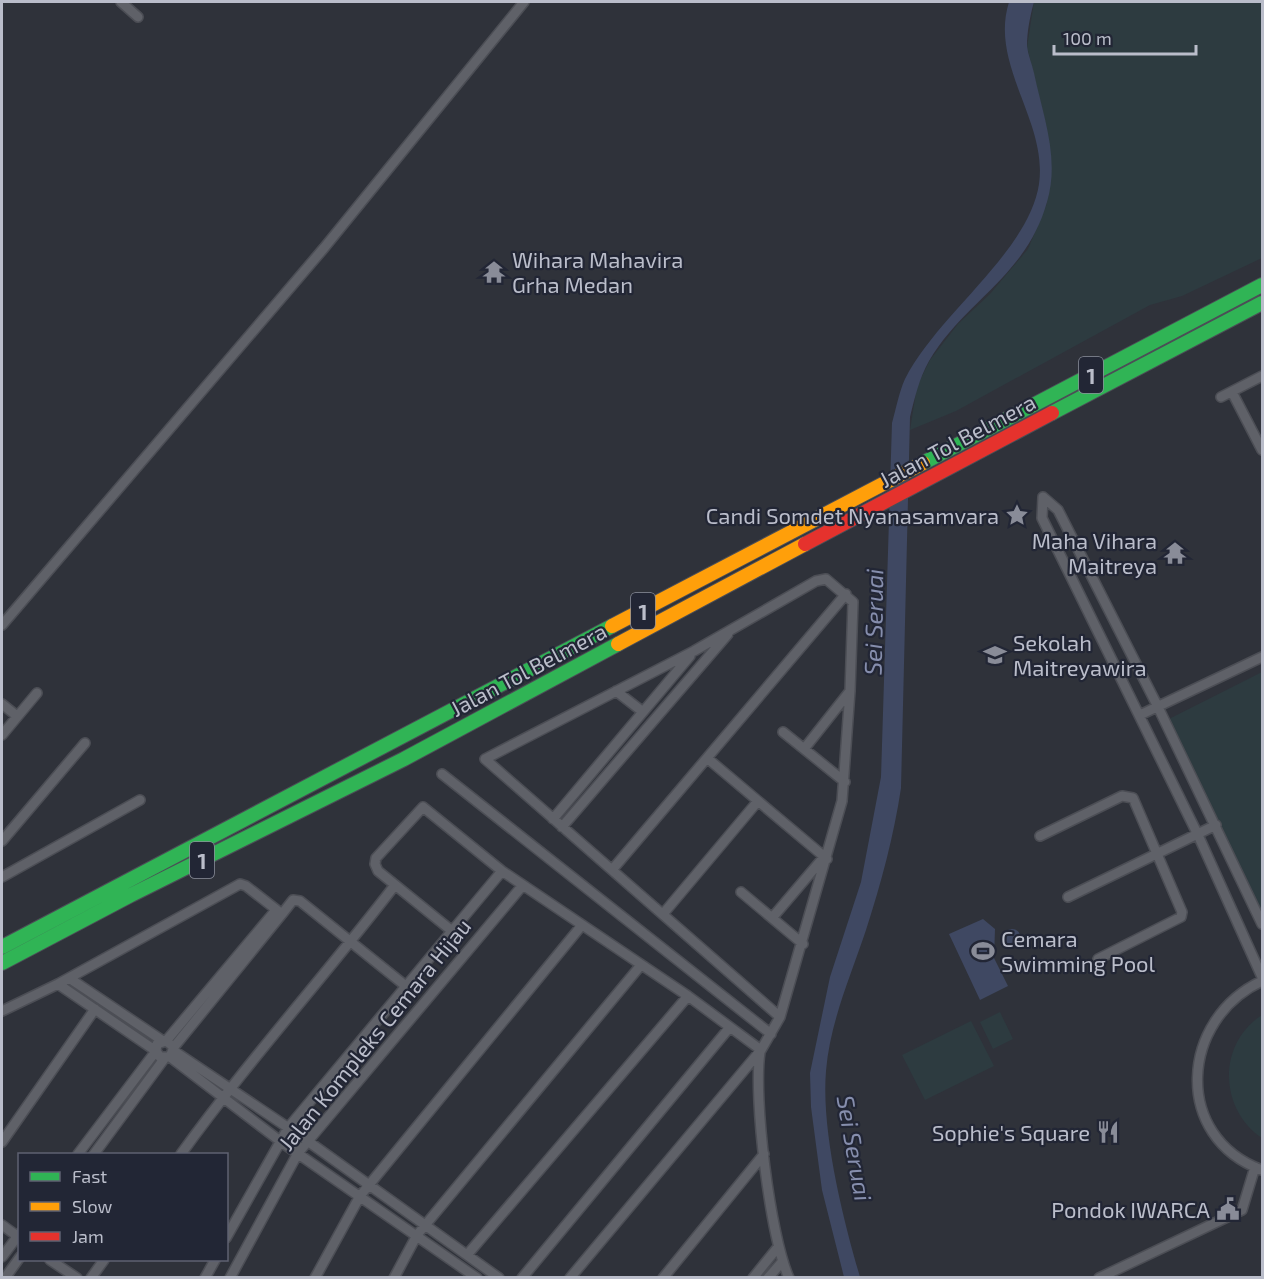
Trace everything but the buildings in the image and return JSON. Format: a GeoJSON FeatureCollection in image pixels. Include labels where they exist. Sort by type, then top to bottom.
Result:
{"type":"FeatureCollection","features":[{"type":"Feature","properties":{"kind":"highway","name":"Jalan Tol Belmera"},"geometry":{"type":"LineString","coordinates":[[2,947],[1263,285]]}},
{"type":"Feature","properties":{"kind":"highway","name":"Jalan Tol Belmera"},"geometry":{"type":"LineString","coordinates":[[2,963],[131,895],[404,759],[923,481],[1263,303]]}},
{"type":"Feature","properties":{"kind":"street"},"geometry":{"type":"LineString","coordinates":[[121,2],[138,16]]}},
{"type":"Feature","properties":{"kind":"street"},"geometry":{"type":"LineString","coordinates":[[2,625],[324,248],[524,2]]}},
{"type":"Feature","properties":{"kind":"street"},"geometry":{"type":"LineString","coordinates":[[1221,397],[1263,376]]}},
{"type":"Feature","properties":{"kind":"street"},"geometry":{"type":"LineString","coordinates":[[1232,392],[1262,450]]}},
{"type":"Feature","properties":{"kind":"street"},"geometry":{"type":"LineString","coordinates":[[1099,1278],[1242,1210],[1259,1168],[1234,1154],[1215,1133],[1202,1107],[1197,1078],[1200,1049],[1213,1022],[1235,997],[1263,979],[1198,835],[1042,518],[1043,497],[1058,510],[1104,605],[1158,707],[1263,924]]}},
{"type":"Feature","properties":{"kind":"street"},"geometry":{"type":"LineString","coordinates":[[570,1278],[761,1050],[780,1017],[803,944],[845,782],[853,602],[830,581],[822,579],[694,651],[486,757],[487,763],[780,1017]]}},
{"type":"Feature","properties":{"kind":"street"},"geometry":{"type":"LineString","coordinates":[[612,870],[846,594]]}},
{"type":"Feature","properties":{"kind":"street"},"geometry":{"type":"LineString","coordinates":[[1088,615],[1104,605]]}},
{"type":"Feature","properties":{"kind":"street"},"geometry":{"type":"LineString","coordinates":[[562,827],[734,628]]}},
{"type":"Feature","properties":{"kind":"street"},"geometry":{"type":"LineString","coordinates":[[553,819],[694,651]]}},
{"type":"Feature","properties":{"kind":"street"},"geometry":{"type":"LineString","coordinates":[[1140,715],[1263,657]]}},
{"type":"Feature","properties":{"kind":"street"},"geometry":{"type":"LineString","coordinates":[[616,691],[643,712]]}},
{"type":"Feature","properties":{"kind":"street"},"geometry":{"type":"LineString","coordinates":[[804,748],[850,691]]}},
{"type":"Feature","properties":{"kind":"street"},"geometry":{"type":"LineString","coordinates":[[2,735],[37,693]]}},
{"type":"Feature","properties":{"kind":"street"},"geometry":{"type":"LineString","coordinates":[[2,704],[17,716]]}},
{"type":"Feature","properties":{"kind":"street"},"geometry":{"type":"LineString","coordinates":[[783,732],[845,782]]}},
{"type":"Feature","properties":{"kind":"street"},"geometry":{"type":"LineString","coordinates":[[2,841],[84,743]]}},
{"type":"Feature","properties":{"kind":"street"},"geometry":{"type":"LineString","coordinates":[[707,758],[825,858]]}},
{"type":"Feature","properties":{"kind":"street"},"geometry":{"type":"LineString","coordinates":[[442,774],[771,1034]]}},
{"type":"Feature","properties":{"kind":"street"},"geometry":{"type":"LineString","coordinates":[[1040,836],[1126,795],[1133,798],[1182,912],[1181,917],[1098,959]]}},
{"type":"Feature","properties":{"kind":"street"},"geometry":{"type":"LineString","coordinates":[[2,877],[140,800]]}},
{"type":"Feature","properties":{"kind":"street"},"geometry":{"type":"LineString","coordinates":[[663,914],[758,801]]}},
{"type":"Feature","properties":{"kind":"street"},"geometry":{"type":"LineString","coordinates":[[452,931],[378,871],[375,861],[423,807],[502,871],[688,996],[761,1050]]}},
{"type":"Feature","properties":{"kind":"street"},"geometry":{"type":"LineString","coordinates":[[1068,897],[1216,825]]}},
{"type":"Feature","properties":{"kind":"street"},"geometry":{"type":"LineString","coordinates":[[772,918],[825,858]]}},
{"type":"Feature","properties":{"kind":"street","name":"Jalan Kompleks Cemara Hijau"},"geometry":{"type":"LineString","coordinates":[[228,1235],[290,1129],[502,871]]}},
{"type":"Feature","properties":{"kind":"street"},"geometry":{"type":"LineString","coordinates":[[3,1011],[58,984],[240,884],[246,886],[279,912]]}},
{"type":"Feature","properties":{"kind":"street"},"geometry":{"type":"LineString","coordinates":[[181,1153],[222,1097],[351,942],[395,885]]}},
{"type":"Feature","properties":{"kind":"street","name":"Jalan Kompleks Cemara Hijau"},"geometry":{"type":"LineString","coordinates":[[230,1278],[305,1139],[523,885]]}},
{"type":"Feature","properties":{"kind":"street"},"geometry":{"type":"LineString","coordinates":[[741,892],[803,944]]}},
{"type":"Feature","properties":{"kind":"street"},"geometry":{"type":"LineString","coordinates":[[95,1153],[168,1049],[279,912],[292,902],[297,900],[407,987]]}},
{"type":"Feature","properties":{"kind":"street"},"geometry":{"type":"LineString","coordinates":[[315,1278],[360,1196],[369,1184],[582,926]]}},
{"type":"Feature","properties":{"kind":"street"},"geometry":{"type":"LineString","coordinates":[[394,1278],[417,1234],[642,965]]}},
{"type":"Feature","properties":{"kind":"street"},"geometry":{"type":"LineString","coordinates":[[69,978],[168,1049],[305,1139],[499,1278]]}},
{"type":"Feature","properties":{"kind":"street"},"geometry":{"type":"LineString","coordinates":[[58,984],[156,1051]]}},
{"type":"Feature","properties":{"kind":"street"},"geometry":{"type":"LineString","coordinates":[[467,1255],[688,996]]}},
{"type":"Feature","properties":{"kind":"street"},"geometry":{"type":"LineString","coordinates":[[2,1142],[95,1009]]}},
{"type":"Feature","properties":{"kind":"street"},"geometry":{"type":"LineString","coordinates":[[522,1278],[730,1027]]}},
{"type":"Feature","properties":{"kind":"street"},"geometry":{"type":"LineString","coordinates":[[80,1153],[156,1051],[158,1044],[168,1049],[222,1097],[281,1142],[417,1234],[474,1277],[480,1264]]}},
{"type":"Feature","properties":{"kind":"street"},"geometry":{"type":"LineString","coordinates":[[761,1050],[757,1074],[764,1154],[778,1247],[789,1278]]}},
{"type":"Feature","properties":{"kind":"street"},"geometry":{"type":"LineString","coordinates":[[663,1278],[764,1154]]}},
{"type":"Feature","properties":{"kind":"street"},"geometry":{"type":"LineString","coordinates":[[2,1225],[18,1235]]}},
{"type":"Feature","properties":{"kind":"street"},"geometry":{"type":"LineString","coordinates":[[2,1257],[18,1237]]}},
{"type":"Feature","properties":{"kind":"street"},"geometry":{"type":"LineString","coordinates":[[753,1278],[778,1247]]}},
{"type":"Feature","properties":{"kind":"street"},"geometry":{"type":"LineString","coordinates":[[5,1278],[18,1260]]}},
{"type":"Feature","properties":{"kind":"street"},"geometry":{"type":"LineString","coordinates":[[52,1261],[77,1278]]}},
{"type":"Feature","properties":{"kind":"street"},"geometry":{"type":"LineString","coordinates":[[91,1278],[103,1261]]}},
{"type":"Feature","properties":{"kind":"street"},"geometry":{"type":"LineString","coordinates":[[206,1278],[214,1261]]}},
{"type":"Feature","properties":{"kind":"street"},"geometry":{"type":"LineString","coordinates":[[768,1278],[782,1262]]}},
{"type":"Feature","properties":{"kind":"shaded area"},"geometry":{"type":"Polygon","coordinates":[[[1034,2],[1262,2],[1262,258],[1182,296],[1150,305],[956,411],[910,430],[917,386],[930,360],[958,324],[990,294],[1028,249],[1047,203],[1046,125],[1027,47],[1034,2]]]}},
{"type":"Feature","properties":{"kind":"shaded area"},"geometry":{"type":"Polygon","coordinates":[[[1262,672],[1262,913],[1167,720],[1262,672]]]}},
{"type":"Feature","properties":{"kind":"shaded area"},"geometry":{"type":"Polygon","coordinates":[[[1000,1012],[1013,1039],[993,1049],[980,1022],[1000,1012]]]}},
{"type":"Feature","properties":{"kind":"shaded area"},"geometry":{"type":"Polygon","coordinates":[[[1262,1015],[1262,1138],[1248,1126],[1238,1111],[1231,1094],[1229,1076],[1231,1059],[1237,1042],[1247,1027],[1262,1015]]]}},
{"type":"Feature","properties":{"kind":"shaded area"},"geometry":{"type":"Polygon","coordinates":[[[971,1021],[994,1066],[925,1100],[902,1055],[971,1021]]]}},
{"type":"Feature","properties":{"kind":"water"},"geometry":{"type":"Polygon","coordinates":[[[1009,2],[1034,2],[1027,46],[1049,137],[1051,186],[1037,228],[1025,250],[1010,269],[959,321],[929,361],[920,381],[910,417],[901,788],[882,877],[836,1017],[826,1071],[825,1095],[830,1147],[840,1202],[860,1277],[844,1277],[822,1190],[811,1107],[810,1073],[830,977],[861,882],[881,777],[892,423],[905,379],[938,331],[1001,259],[1032,209],[1039,184],[1039,161],[1035,138],[1012,71],[1007,48],[1005,25],[1009,2]]]}},
{"type":"Feature","properties":{"kind":"water"},"geometry":{"type":"Polygon","coordinates":[[[983,919],[995,929],[994,958],[1008,986],[980,1000],[949,934],[983,919]]]}},
{"type":"Feature","properties":{"kind":"water"},"geometry":{"type":"Polygon","coordinates":[[[1008,929],[1016,929],[1021,934],[1019,945],[1008,947],[1003,942],[1003,934],[1008,929]]]}},
{"type":"Feature","properties":{"kind":"traffic: fast"},"geometry":{"type":"LineString","coordinates":[[923,463],[1262,285]]}},
{"type":"Feature","properties":{"kind":"traffic: fast"},"geometry":{"type":"LineString","coordinates":[[1052,413],[1262,303]]}},
{"type":"Feature","properties":{"kind":"traffic: fast"},"geometry":{"type":"LineString","coordinates":[[2,947],[612,626]]}},
{"type":"Feature","properties":{"kind":"traffic: fast"},"geometry":{"type":"LineString","coordinates":[[2,963],[131,895],[404,759],[618,644]]}},
{"type":"Feature","properties":{"kind":"traffic: slow"},"geometry":{"type":"LineString","coordinates":[[612,626],[923,463]]}},
{"type":"Feature","properties":{"kind":"traffic: slow"},"geometry":{"type":"LineString","coordinates":[[618,644],[805,544]]}},
{"type":"Feature","properties":{"kind":"traffic: jam"},"geometry":{"type":"LineString","coordinates":[[805,544],[1052,413]]}},
{"type":"Feature","properties":{"kind":"place","name":"Wihara Mahavira Grha Medan"},"geometry":{"type":"Point","coordinates":[494,272]}},
{"type":"Feature","properties":{"kind":"place","name":"Candi Somdet Nyanasamvara"},"geometry":{"type":"Point","coordinates":[1017,515]}},
{"type":"Feature","properties":{"kind":"place","name":"Maha Vihara Maitreya"},"geometry":{"type":"Point","coordinates":[1175,553]}},
{"type":"Feature","properties":{"kind":"place","name":"Sekolah Maitreyawira"},"geometry":{"type":"Point","coordinates":[995,655]}},
{"type":"Feature","properties":{"kind":"place","name":"Cemara Swimming Pool"},"geometry":{"type":"Point","coordinates":[983,951]}},
{"type":"Feature","properties":{"kind":"place","name":"Sophie's Square"},"geometry":{"type":"Point","coordinates":[1108,1132]}},
{"type":"Feature","properties":{"kind":"place","name":"Pondok IWARCA"},"geometry":{"type":"Point","coordinates":[1228,1209]}},
{"type":"Feature","properties":{"kind":"water label","name":"Sei Seruai"},"geometry":{"type":"Point","coordinates":[873,622]}},
{"type":"Feature","properties":{"kind":"water label","name":"Sei Seruai"},"geometry":{"type":"Point","coordinates":[855,1148]}}]}
